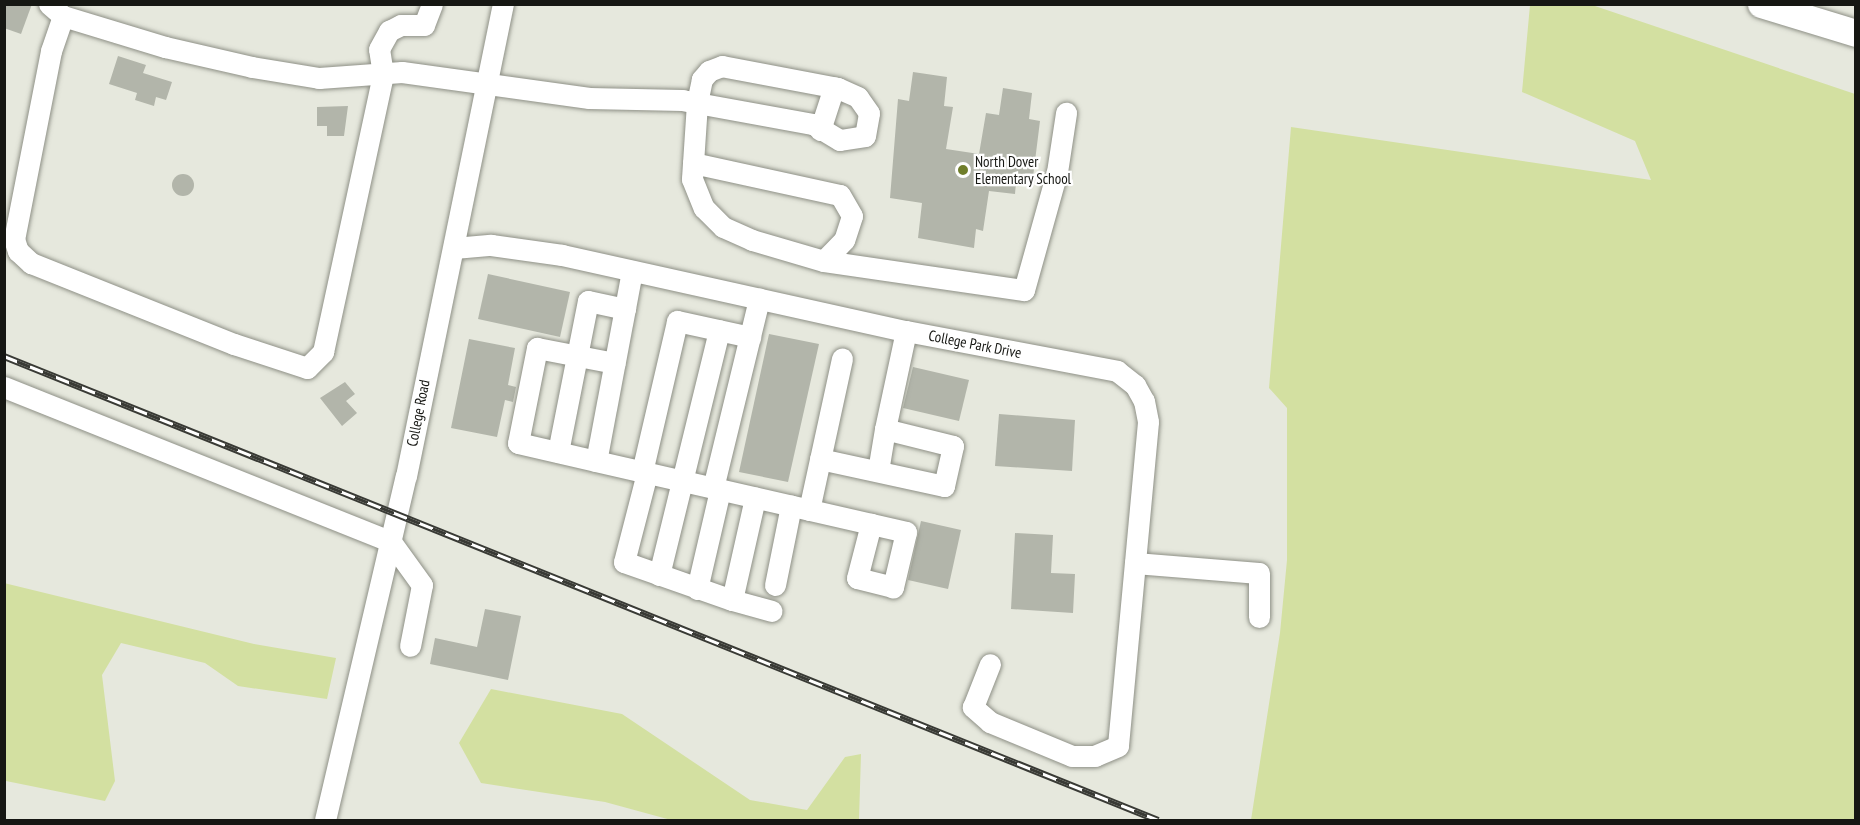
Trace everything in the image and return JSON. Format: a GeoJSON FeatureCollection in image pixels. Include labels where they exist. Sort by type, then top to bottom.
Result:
{"type":"FeatureCollection","features":[{"type":"Feature","properties":{"kind":"main road"},"geometry":{"type":"LineString","coordinates":[[1761,4],[1856,33]]}},
{"type":"Feature","properties":{"kind":"street"},"geometry":{"type":"LineString","coordinates":[[432,4],[424,25],[401,25],[383,38],[379,49],[382,74],[323,352],[315,363],[298,368],[31,263],[18,251],[14,239],[51,51],[56,10],[165,47],[252,67],[319,78],[382,74],[402,72],[486,86],[589,98],[698,103],[813,124],[840,140],[855,141],[866,136],[869,127],[869,113],[858,97],[834,87],[722,66],[709,71],[702,79],[698,103],[692,179],[704,208],[723,227],[752,240],[824,261],[1023,290],[1057,172],[1066,113]]}},
{"type":"Feature","properties":{"kind":"street","name":"College Road"},"geometry":{"type":"LineString","coordinates":[[325,820],[391,542],[503,4]]}},
{"type":"Feature","properties":{"kind":"street"},"geometry":{"type":"LineString","coordinates":[[820,130],[834,87]]}},
{"type":"Feature","properties":{"kind":"street"},"geometry":{"type":"LineString","coordinates":[[693,163],[840,195],[852,216],[844,240],[824,261]]}},
{"type":"Feature","properties":{"kind":"street","name":"College Park Drive"},"geometry":{"type":"LineString","coordinates":[[454,248],[490,245],[632,271],[906,332],[1117,371],[1135,385],[1144,401],[1148,422],[1118,746],[1095,756],[1072,756],[990,722],[973,707],[990,664]]}},
{"type":"Feature","properties":{"kind":"street"},"geometry":{"type":"LineString","coordinates":[[596,461],[632,271]]}},
{"type":"Feature","properties":{"kind":"street"},"geometry":{"type":"LineString","coordinates":[[697,589],[759,299]]}},
{"type":"Feature","properties":{"kind":"street"},"geometry":{"type":"LineString","coordinates":[[558,452],[588,301],[625,309]]}},
{"type":"Feature","properties":{"kind":"street"},"geometry":{"type":"LineString","coordinates":[[750,337],[677,321],[624,562],[697,589],[771,611]]}},
{"type":"Feature","properties":{"kind":"street"},"geometry":{"type":"LineString","coordinates":[[659,574],[719,330]]}},
{"type":"Feature","properties":{"kind":"street"},"geometry":{"type":"LineString","coordinates":[[878,471],[906,332]]}},
{"type":"Feature","properties":{"kind":"street"},"geometry":{"type":"LineString","coordinates":[[615,363],[537,348],[518,443],[871,524]]}},
{"type":"Feature","properties":{"kind":"street"},"geometry":{"type":"LineString","coordinates":[[775,585],[800,508],[820,459],[842,358]]}},
{"type":"Feature","properties":{"kind":"street"},"geometry":{"type":"LineString","coordinates":[[4,387],[391,542],[422,585],[410,646]]}},
{"type":"Feature","properties":{"kind":"street"},"geometry":{"type":"LineString","coordinates":[[820,459],[944,486],[953,446],[885,429]]}},
{"type":"Feature","properties":{"kind":"street"},"geometry":{"type":"LineString","coordinates":[[732,600],[755,498]]}},
{"type":"Feature","properties":{"kind":"street"},"geometry":{"type":"LineString","coordinates":[[1135,563],[1259,573],[1259,617]]}},
{"type":"Feature","properties":{"kind":"green space"},"geometry":{"type":"Polygon","coordinates":[[[1530,5],[1592,5],[1855,94],[1855,820],[1251,820],[1280,633],[1287,560],[1287,408],[1269,388],[1291,127],[1651,180],[1635,141],[1522,92],[1530,5]]]}},
{"type":"Feature","properties":{"kind":"green space"},"geometry":{"type":"Polygon","coordinates":[[[4,583],[254,644],[336,658],[327,699],[238,686],[205,663],[121,643],[102,675],[115,781],[105,801],[6,781],[4,583]]]}},
{"type":"Feature","properties":{"kind":"green space"},"geometry":{"type":"Polygon","coordinates":[[[491,689],[622,714],[750,800],[807,810],[845,757],[861,754],[859,820],[671,820],[605,802],[481,783],[459,743],[491,689]]]}},
{"type":"Feature","properties":{"kind":"building"},"geometry":{"type":"Polygon","coordinates":[[[4,4],[32,4],[21,34],[4,28],[4,4]]]}},
{"type":"Feature","properties":{"kind":"building"},"geometry":{"type":"Polygon","coordinates":[[[118,56],[146,65],[143,73],[172,82],[166,100],[156,97],[154,106],[135,100],[137,93],[109,84],[118,56]]]}},
{"type":"Feature","properties":{"kind":"building","name":"North Dover Elementary School"},"geometry":{"type":"Polygon","coordinates":[[[913,72],[947,77],[944,106],[953,107],[946,149],[979,154],[986,113],[999,115],[1003,88],[1032,93],[1029,119],[1040,121],[1032,185],[1016,182],[1015,194],[989,191],[983,231],[976,229],[974,248],[918,238],[922,203],[890,198],[898,99],[909,101],[913,72]]]}},
{"type":"Feature","properties":{"kind":"building"},"geometry":{"type":"Polygon","coordinates":[[[348,106],[344,136],[327,136],[327,126],[317,126],[317,107],[348,106]]]}},
{"type":"Feature","properties":{"kind":"building"},"geometry":{"type":"Polygon","coordinates":[[[183,174],[191,177],[194,185],[191,193],[183,196],[175,193],[172,185],[175,177],[183,174]]]}},
{"type":"Feature","properties":{"kind":"building"},"geometry":{"type":"Polygon","coordinates":[[[488,274],[570,292],[560,337],[478,319],[488,274]]]}},
{"type":"Feature","properties":{"kind":"building"},"geometry":{"type":"Polygon","coordinates":[[[769,334],[819,344],[788,482],[739,472],[769,334]]]}},
{"type":"Feature","properties":{"kind":"building"},"geometry":{"type":"Polygon","coordinates":[[[469,339],[515,348],[508,385],[516,387],[513,402],[505,400],[497,437],[451,428],[469,339]]]}},
{"type":"Feature","properties":{"kind":"building"},"geometry":{"type":"Polygon","coordinates":[[[913,367],[969,380],[959,421],[903,408],[913,367]]]}},
{"type":"Feature","properties":{"kind":"building"},"geometry":{"type":"Polygon","coordinates":[[[345,382],[355,394],[346,401],[357,413],[342,426],[320,398],[345,382]]]}},
{"type":"Feature","properties":{"kind":"building"},"geometry":{"type":"Polygon","coordinates":[[[999,414],[1075,420],[1072,471],[995,466],[999,414]]]}},
{"type":"Feature","properties":{"kind":"building"},"geometry":{"type":"Polygon","coordinates":[[[921,521],[961,530],[948,589],[908,580],[921,521]]]}},
{"type":"Feature","properties":{"kind":"building"},"geometry":{"type":"Polygon","coordinates":[[[1015,533],[1053,535],[1051,573],[1075,574],[1073,613],[1011,609],[1015,533]]]}},
{"type":"Feature","properties":{"kind":"building"},"geometry":{"type":"Polygon","coordinates":[[[485,609],[521,616],[508,680],[430,664],[435,638],[477,647],[485,609]]]}},
{"type":"Feature","properties":{"kind":"railway"},"geometry":{"type":"LineString","coordinates":[[4,356],[1158,820]]}},
{"type":"Feature","properties":{"kind":"place","name":"North Dover Elementary School"},"geometry":{"type":"Point","coordinates":[963,170]}}]}
